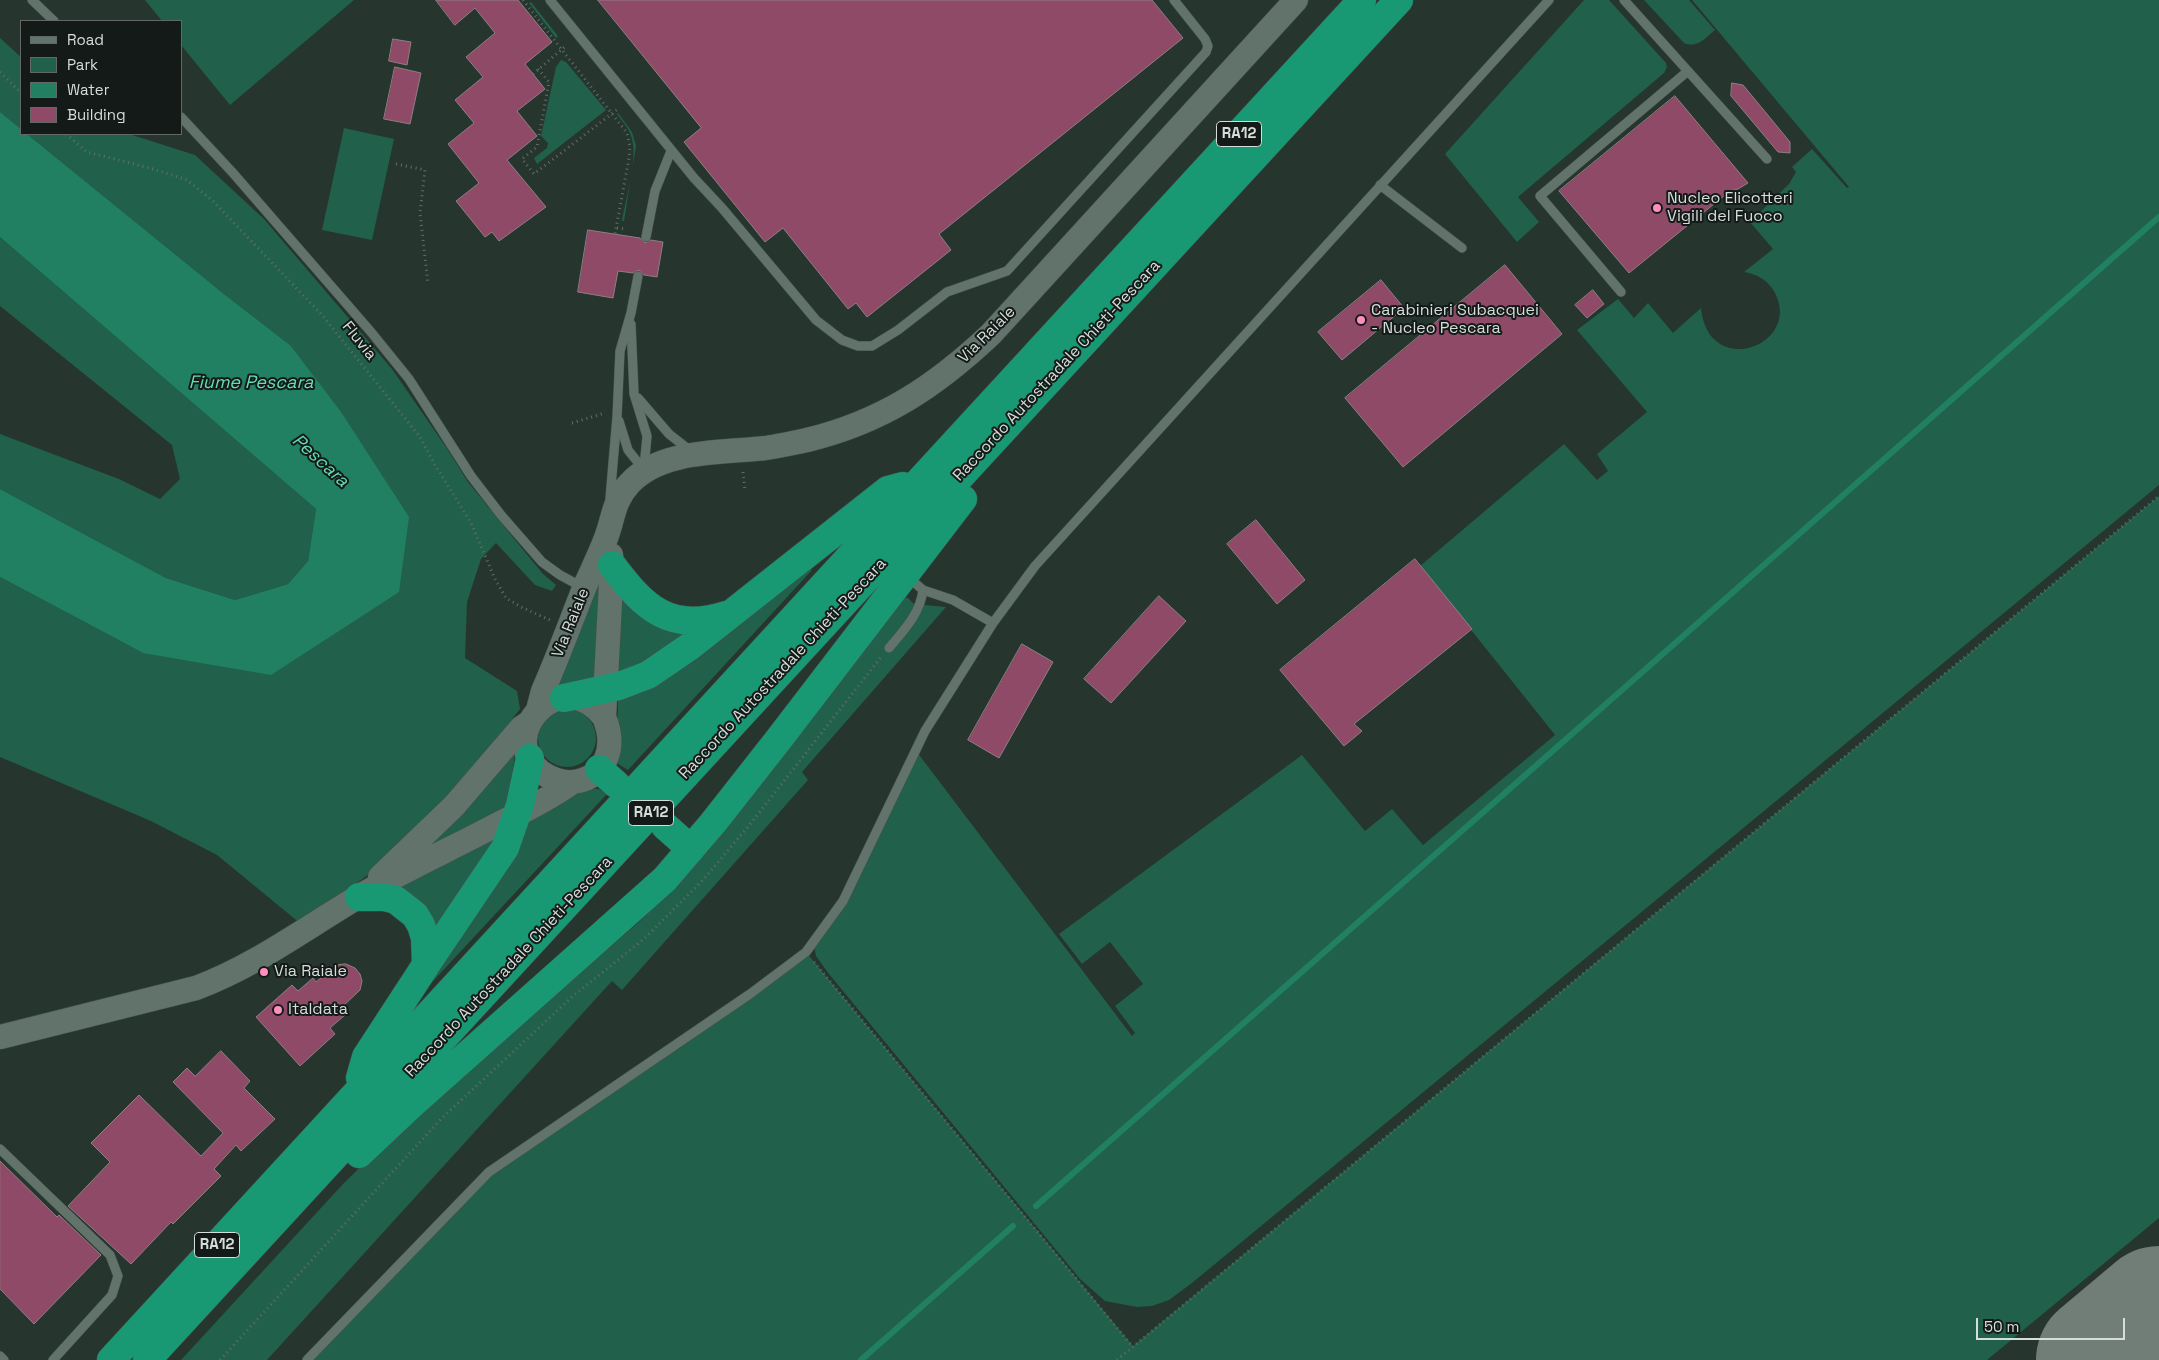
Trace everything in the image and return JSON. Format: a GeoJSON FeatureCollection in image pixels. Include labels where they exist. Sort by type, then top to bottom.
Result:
{"type":"FeatureCollection","features":[{"type":"Feature","properties":{"kind":"highway","name":"Raccordo Autostradale Chieti-Pescara"},"geometry":{"type":"LineString","coordinates":[[111,1360],[1362,0]]}},
{"type":"Feature","properties":{"kind":"highway","name":"Raccordo Autostradale Chieti-Pescara"},"geometry":{"type":"LineString","coordinates":[[147,1360],[1399,0]]}},
{"type":"Feature","properties":{"kind":"highway"},"geometry":{"type":"LineString","coordinates":[[233,1267],[271,1249],[363,1150],[665,879],[779,739],[914,581],[949,514],[1050,400],[1068,358]]}},
{"type":"Feature","properties":{"kind":"highway"},"geometry":{"type":"LineString","coordinates":[[564,698],[619,686],[648,675],[689,647],[888,490],[919,481]]}},
{"type":"Feature","properties":{"kind":"highway"},"geometry":{"type":"LineString","coordinates":[[612,565],[637,597],[664,616],[697,622],[730,614]]}},
{"type":"Feature","properties":{"kind":"highway"},"geometry":{"type":"LineString","coordinates":[[356,1092],[366,1057],[505,848],[517,814],[530,758]]}},
{"type":"Feature","properties":{"kind":"highway"},"geometry":{"type":"LineString","coordinates":[[665,826],[691,849]]}},
{"type":"Feature","properties":{"kind":"highway"},"geometry":{"type":"LineString","coordinates":[[359,897],[384,897],[396,900],[407,907],[421,925],[425,938],[426,965]]}},
{"type":"Feature","properties":{"kind":"street","name":"Via Raiale"},"geometry":{"type":"LineString","coordinates":[[534,716],[607,536],[613,509],[618,498],[630,483],[644,470],[694,454],[767,448],[807,440],[842,430],[883,413],[942,378],[991,334],[1296,0]]}},
{"type":"Feature","properties":{"kind":"street","name":"Via Raiale"},"geometry":{"type":"LineString","coordinates":[[604,717],[612,565],[607,536]]}},
{"type":"Feature","properties":{"kind":"street"},"geometry":{"type":"LineString","coordinates":[[0,1037],[196,988],[226,977],[264,957],[359,897],[559,792],[573,782],[591,776],[607,777],[610,730],[604,717],[591,704],[582,700],[564,698],[550,702],[521,728],[454,806],[359,897]]}},
{"type":"Feature","properties":{"kind":"street"},"geometry":{"type":"LineString","coordinates":[[534,716],[526,734],[526,746],[530,758],[537,769],[548,777],[560,781],[573,782]]}},
{"type":"Feature","properties":{"kind":"lane"},"geometry":{"type":"LineString","coordinates":[[32,0],[53,20]]}},
{"type":"Feature","properties":{"kind":"lane"},"geometry":{"type":"LineString","coordinates":[[550,0],[671,151],[722,208],[816,320],[842,340],[858,346],[872,346],[898,330],[947,292],[1007,271],[1206,52],[1208,46],[1205,40],[1174,0]]}},
{"type":"Feature","properties":{"kind":"lane"},"geometry":{"type":"LineString","coordinates":[[307,1360],[489,1172],[750,994],[806,952],[843,901],[925,731],[993,623],[1035,566],[1549,0]]}},
{"type":"Feature","properties":{"kind":"lane"},"geometry":{"type":"LineString","coordinates":[[1624,0],[1767,160]]}},
{"type":"Feature","properties":{"kind":"lane"},"geometry":{"type":"LineString","coordinates":[[1621,292],[1540,196],[1688,70]]}},
{"type":"Feature","properties":{"kind":"lane"},"geometry":{"type":"LineString","coordinates":[[182,118],[233,173],[371,332],[404,373],[471,476],[500,515],[542,562],[560,575],[585,588]]}},
{"type":"Feature","properties":{"kind":"lane"},"geometry":{"type":"LineString","coordinates":[[646,237],[655,191],[671,151]]}},
{"type":"Feature","properties":{"kind":"lane"},"geometry":{"type":"LineString","coordinates":[[1380,185],[1462,248]]}},
{"type":"Feature","properties":{"kind":"lane"},"geometry":{"type":"LineString","coordinates":[[607,536],[620,350],[631,314],[638,276]]}},
{"type":"Feature","properties":{"kind":"lane"},"geometry":{"type":"LineString","coordinates":[[631,314],[634,394],[647,436],[644,470]]}},
{"type":"Feature","properties":{"kind":"lane"},"geometry":{"type":"LineString","coordinates":[[634,394],[669,434],[694,454]]}},
{"type":"Feature","properties":{"kind":"lane"},"geometry":{"type":"LineString","coordinates":[[617,414],[628,450],[644,470]]}},
{"type":"Feature","properties":{"kind":"lane"},"geometry":{"type":"LineString","coordinates":[[914,581],[953,600],[993,623]]}},
{"type":"Feature","properties":{"kind":"lane"},"geometry":{"type":"LineString","coordinates":[[889,648],[910,622],[921,602],[914,581]]}},
{"type":"Feature","properties":{"kind":"lane"},"geometry":{"type":"LineString","coordinates":[[0,1148],[110,1255],[118,1276],[112,1295],[53,1360]]}},
{"type":"Feature","properties":{"kind":"lane"},"geometry":{"type":"LineString","coordinates":[[0,1356],[4,1360]]}},
{"type":"Feature","properties":{"kind":"path"},"geometry":{"type":"LineString","coordinates":[[523,0],[627,133],[630,147],[615,234]]}},
{"type":"Feature","properties":{"kind":"path"},"geometry":{"type":"LineString","coordinates":[[532,74],[567,44]]}},
{"type":"Feature","properties":{"kind":"path"},"geometry":{"type":"LineString","coordinates":[[538,69],[549,82],[537,148],[522,159],[534,174],[618,108]]}},
{"type":"Feature","properties":{"kind":"path"},"geometry":{"type":"LineString","coordinates":[[0,72],[20,91]]}},
{"type":"Feature","properties":{"kind":"path","name":"Fluvia"},"geometry":{"type":"LineString","coordinates":[[67,135],[87,152],[187,180],[213,201],[322,315],[420,437],[434,465],[472,523],[495,579],[506,598],[521,607],[569,628]]}},
{"type":"Feature","properties":{"kind":"path"},"geometry":{"type":"LineString","coordinates":[[396,164],[424,170],[420,213],[428,284]]}},
{"type":"Feature","properties":{"kind":"path"},"geometry":{"type":"LineString","coordinates":[[617,228],[626,230]]}},
{"type":"Feature","properties":{"kind":"path"},"geometry":{"type":"LineString","coordinates":[[572,423],[601,414],[617,414]]}},
{"type":"Feature","properties":{"kind":"path"},"geometry":{"type":"LineString","coordinates":[[743,472],[745,491]]}},
{"type":"Feature","properties":{"kind":"path"},"geometry":{"type":"LineString","coordinates":[[1116,1360],[2159,496]]}},
{"type":"Feature","properties":{"kind":"path"},"geometry":{"type":"LineString","coordinates":[[220,1360],[442,1118],[573,996],[644,939],[704,879],[751,823],[863,677],[889,648]]}},
{"type":"Feature","properties":{"kind":"path"},"geometry":{"type":"LineString","coordinates":[[806,952],[1132,1346]]}},
{"type":"Feature","properties":{"kind":"green space"},"geometry":{"type":"Polygon","coordinates":[[[145,0],[354,0],[230,105],[182,46],[182,20],[161,20],[145,0]]]}},
{"type":"Feature","properties":{"kind":"green space"},"geometry":{"type":"Polygon","coordinates":[[[1584,0],[1609,0],[1666,63],[1667,67],[1664,73],[1518,197],[1539,222],[1517,242],[1445,154],[1584,0]]]}},
{"type":"Feature","properties":{"kind":"green space"},"geometry":{"type":"Polygon","coordinates":[[[1644,0],[1689,0],[1715,30],[1697,44],[1684,43],[1644,0]]]}},
{"type":"Feature","properties":{"kind":"green space"},"geometry":{"type":"Polygon","coordinates":[[[1692,0],[2159,0],[2159,485],[1192,1283],[1169,1300],[1152,1306],[1137,1307],[1105,1301],[1080,1279],[829,974],[816,956],[814,946],[917,752],[1132,1036],[1135,1033],[1115,1006],[1143,984],[1110,942],[1082,964],[1059,934],[1302,755],[1365,831],[1392,809],[1423,845],[1555,735],[1420,566],[1564,444],[1597,480],[1608,471],[1597,454],[1647,412],[1577,330],[1618,299],[1634,318],[1648,303],[1673,333],[1701,308],[1707,330],[1719,343],[1735,349],[1751,347],[1765,340],[1776,328],[1780,312],[1775,293],[1762,279],[1744,272],[1773,249],[1750,222],[1789,184],[1796,172],[1792,167],[1812,149],[1847,188],[1849,187],[1692,0]]]}},
{"type":"Feature","properties":{"kind":"green space"},"geometry":{"type":"Polygon","coordinates":[[[531,2],[558,36],[556,38],[529,3],[531,2]]]}},
{"type":"Feature","properties":{"kind":"green space"},"geometry":{"type":"Polygon","coordinates":[[[0,38],[20,56],[20,128],[0,112],[0,38]]]}},
{"type":"Feature","properties":{"kind":"green space"},"geometry":{"type":"Polygon","coordinates":[[[561,60],[566,62],[606,110],[537,164],[534,158],[547,148],[548,143],[541,136],[556,67],[561,60]]]}},
{"type":"Feature","properties":{"kind":"green space"},"geometry":{"type":"Polygon","coordinates":[[[618,113],[632,132],[636,146],[632,172],[633,142],[629,130],[618,113]]]}},
{"type":"Feature","properties":{"kind":"green space"},"geometry":{"type":"Polygon","coordinates":[[[344,128],[394,139],[372,240],[322,230],[344,128]]]}},
{"type":"Feature","properties":{"kind":"green space"},"geometry":{"type":"Polygon","coordinates":[[[28,135],[132,135],[195,155],[264,219],[392,369],[468,482],[543,574],[556,585],[552,591],[535,585],[496,543],[481,559],[467,602],[465,658],[517,691],[520,709],[465,779],[380,866],[301,924],[217,855],[151,821],[0,757],[0,577],[143,653],[399,592],[290,345],[224,294],[28,135]]]}},
{"type":"Feature","properties":{"kind":"green space"},"geometry":{"type":"Polygon","coordinates":[[[631,179],[624,221],[622,221],[629,188],[631,179]]]}},
{"type":"Feature","properties":{"kind":"green space"},"geometry":{"type":"Polygon","coordinates":[[[0,237],[316,509],[308,561],[288,584],[235,600],[166,578],[0,489],[0,434],[119,479],[160,499],[180,479],[172,445],[0,306],[0,237]]]}},
{"type":"Feature","properties":{"kind":"green space"},"geometry":{"type":"Polygon","coordinates":[[[2159,496],[2159,1218],[1987,1360],[307,1360],[489,1172],[806,952],[1133,1346],[2159,496]]]}},
{"type":"Feature","properties":{"kind":"green space"},"geometry":{"type":"Polygon","coordinates":[[[807,567],[812,570],[628,770],[618,764],[618,698],[807,567]]]}},
{"type":"Feature","properties":{"kind":"green space"},"geometry":{"type":"Polygon","coordinates":[[[603,570],[594,680],[552,687],[603,570]]]}},
{"type":"Feature","properties":{"kind":"green space"},"geometry":{"type":"Polygon","coordinates":[[[618,588],[702,629],[616,679],[618,588]]]}},
{"type":"Feature","properties":{"kind":"green space"},"geometry":{"type":"Polygon","coordinates":[[[900,596],[908,598],[914,604],[946,607],[802,772],[808,780],[622,990],[612,981],[267,1360],[181,1360],[343,1184],[398,1130],[639,922],[676,885],[744,806],[776,765],[900,596]]]}},
{"type":"Feature","properties":{"kind":"green space"},"geometry":{"type":"Polygon","coordinates":[[[567,709],[583,714],[591,722],[596,738],[591,754],[583,762],[567,767],[551,762],[543,754],[538,738],[543,722],[551,714],[567,709]]]}},
{"type":"Feature","properties":{"kind":"green space"},"geometry":{"type":"Polygon","coordinates":[[[517,741],[507,808],[408,863],[517,741]]]}},
{"type":"Feature","properties":{"kind":"green space"},"geometry":{"type":"Polygon","coordinates":[[[589,788],[599,789],[607,794],[409,1007],[524,822],[589,788]]]}},
{"type":"Feature","properties":{"kind":"green space"},"geometry":{"type":"Polygon","coordinates":[[[503,831],[433,940],[390,890],[503,831]]]}},
{"type":"Feature","properties":{"kind":"water","name":"Fiume Pescara"},"geometry":{"type":"Polygon","coordinates":[[[0,112],[20,128],[20,135],[28,135],[224,294],[290,345],[341,412],[409,517],[399,592],[271,675],[143,653],[0,577],[0,489],[166,578],[235,600],[288,584],[308,561],[316,509],[0,237],[0,112]]]}},
{"type":"Feature","properties":{"kind":"building"},"geometry":{"type":"Polygon","coordinates":[[[436,0],[518,0],[552,42],[525,64],[545,89],[517,111],[537,136],[507,160],[546,207],[499,241],[492,232],[485,237],[456,201],[479,183],[448,144],[474,123],[455,100],[483,77],[466,57],[495,33],[475,8],[455,25],[436,0]]]}},
{"type":"Feature","properties":{"kind":"building"},"geometry":{"type":"Polygon","coordinates":[[[598,0],[1152,0],[1183,38],[939,234],[951,250],[867,317],[856,303],[848,309],[783,228],[765,242],[684,142],[701,128],[598,0]]]}},
{"type":"Feature","properties":{"kind":"building"},"geometry":{"type":"Polygon","coordinates":[[[393,39],[411,42],[407,65],[389,61],[393,39]]]}},
{"type":"Feature","properties":{"kind":"building"},"geometry":{"type":"Polygon","coordinates":[[[395,67],[421,73],[410,124],[384,119],[395,67]]]}},
{"type":"Feature","properties":{"kind":"building"},"geometry":{"type":"Polygon","coordinates":[[[1732,83],[1743,85],[1790,142],[1790,153],[1778,152],[1731,96],[1732,83]]]}},
{"type":"Feature","properties":{"kind":"building"},"geometry":{"type":"Polygon","coordinates":[[[1675,96],[1748,183],[1730,191],[1629,273],[1559,191],[1675,96]]]}},
{"type":"Feature","properties":{"kind":"building"},"geometry":{"type":"Polygon","coordinates":[[[588,230],[640,238],[645,243],[651,240],[663,242],[657,277],[644,275],[639,270],[633,273],[618,271],[613,298],[578,292],[588,230]]]}},
{"type":"Feature","properties":{"kind":"building"},"geometry":{"type":"Polygon","coordinates":[[[1505,265],[1562,334],[1403,467],[1345,398],[1505,265]]]}},
{"type":"Feature","properties":{"kind":"building","name":"Carabinieri Subacquei - Nucleo Pescara"},"geometry":{"type":"Polygon","coordinates":[[[1381,280],[1404,308],[1342,360],[1318,332],[1381,280]]]}},
{"type":"Feature","properties":{"kind":"building"},"geometry":{"type":"Polygon","coordinates":[[[1593,290],[1604,304],[1587,318],[1575,305],[1593,290]]]}},
{"type":"Feature","properties":{"kind":"building"},"geometry":{"type":"Polygon","coordinates":[[[1256,520],[1305,580],[1277,604],[1227,544],[1256,520]]]}},
{"type":"Feature","properties":{"kind":"building"},"geometry":{"type":"Polygon","coordinates":[[[1415,559],[1472,629],[1354,724],[1362,731],[1344,746],[1280,670],[1415,559]]]}},
{"type":"Feature","properties":{"kind":"building"},"geometry":{"type":"Polygon","coordinates":[[[1159,596],[1186,621],[1111,703],[1084,679],[1159,596]]]}},
{"type":"Feature","properties":{"kind":"building"},"geometry":{"type":"Polygon","coordinates":[[[1022,644],[1053,662],[999,758],[968,740],[1022,644]]]}},
{"type":"Feature","properties":{"kind":"building"},"geometry":{"type":"Polygon","coordinates":[[[346,964],[355,968],[360,974],[362,981],[360,990],[340,1009],[345,1015],[330,1028],[335,1034],[300,1066],[256,1017],[292,985],[298,991],[313,978],[316,982],[337,965],[346,964]]]}},
{"type":"Feature","properties":{"kind":"building"},"geometry":{"type":"Polygon","coordinates":[[[221,1051],[250,1081],[244,1088],[275,1119],[241,1151],[236,1145],[214,1169],[221,1176],[173,1224],[171,1222],[131,1264],[68,1206],[110,1162],[91,1143],[139,1095],[201,1156],[223,1133],[173,1082],[187,1068],[195,1076],[221,1051]]]}},
{"type":"Feature","properties":{"kind":"building"},"geometry":{"type":"Polygon","coordinates":[[[0,1161],[57,1217],[59,1215],[101,1255],[34,1324],[0,1289],[0,1161]]]}},
{"type":"Feature","properties":{"kind":"waterway"},"geometry":{"type":"LineString","coordinates":[[1036,1206],[2159,217]]}},
{"type":"Feature","properties":{"kind":"waterway"},"geometry":{"type":"LineString","coordinates":[[861,1360],[1013,1226]]}},
{"type":"Feature","properties":{"kind":"runway"},"geometry":{"type":"LineString","coordinates":[[2103,1360],[2159,1313]]}},
{"type":"Feature","properties":{"kind":"place","name":"Nucleo Elicotteri Vigili del Fuoco"},"geometry":{"type":"Point","coordinates":[1657,208]}},
{"type":"Feature","properties":{"kind":"place","name":"Carabinieri Subacquei - Nucleo Pescara"},"geometry":{"type":"Point","coordinates":[1361,320]}},
{"type":"Feature","properties":{"kind":"place","name":"Via Raiale"},"geometry":{"type":"Point","coordinates":[264,972]}},
{"type":"Feature","properties":{"kind":"place","name":"Italdata"},"geometry":{"type":"Point","coordinates":[278,1010]}},
{"type":"Feature","properties":{"kind":"water label","name":"Pescara"},"geometry":{"type":"Point","coordinates":[320,461]}}]}
